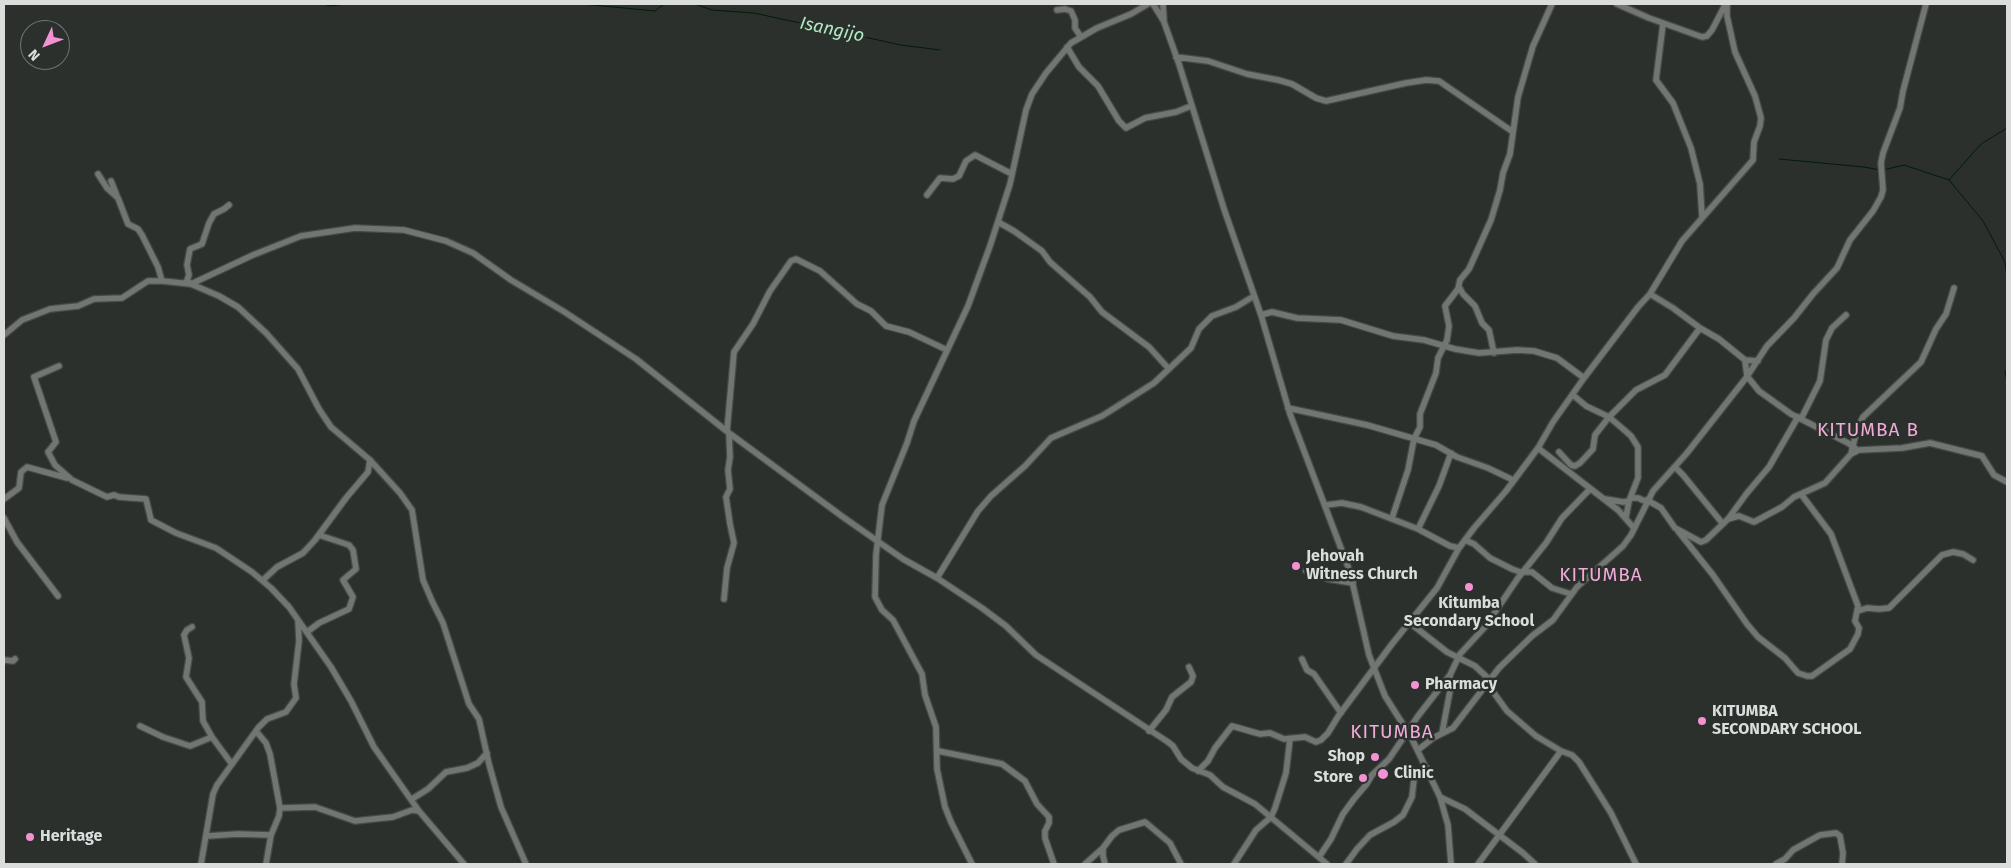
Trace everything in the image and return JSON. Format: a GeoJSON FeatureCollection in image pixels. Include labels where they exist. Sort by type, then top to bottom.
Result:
{"type":"FeatureCollection","features":[{"type":"Feature","properties":{"kind":"street"},"geometry":{"type":"LineString","coordinates":[[972,864],[945,806],[936,762],[938,752],[936,727],[925,695],[920,668],[893,620],[882,610],[875,596],[877,542],[882,505],[914,421],[968,306],[998,222],[1012,174],[1026,110],[1032,94],[1039,81],[1067,47],[1081,37],[1148,4]]}},
{"type":"Feature","properties":{"kind":"street"},"geometry":{"type":"LineString","coordinates":[[1153,4],[1164,22],[1261,315],[1288,408],[1326,505],[1353,583],[1367,648],[1385,696],[1418,750],[1440,797],[1448,825],[1452,864]]}},
{"type":"Feature","properties":{"kind":"street"},"geometry":{"type":"LineString","coordinates":[[1163,4],[1164,22]]}},
{"type":"Feature","properties":{"kind":"street"},"geometry":{"type":"LineString","coordinates":[[1392,518],[1408,470],[1414,439],[1420,426],[1420,412],[1436,373],[1438,358],[1445,346],[1449,326],[1445,306],[1459,287],[1460,280],[1473,260],[1491,220],[1500,190],[1502,173],[1510,154],[1516,106],[1533,46],[1552,4]]}},
{"type":"Feature","properties":{"kind":"street"},"geometry":{"type":"LineString","coordinates":[[1617,4],[1662,24],[1704,37],[1712,30],[1726,4]]}},
{"type":"Feature","properties":{"kind":"street"},"geometry":{"type":"LineString","coordinates":[[1198,771],[1208,761],[1215,748],[1232,726],[1260,734],[1270,733],[1284,739],[1305,737],[1316,742],[1320,742],[1332,729],[1341,713],[1410,626],[1415,613],[1440,584],[1459,548],[1538,448],[1553,422],[1584,378],[1650,294],[1674,252],[1702,216],[1753,160],[1754,142],[1761,122],[1755,96],[1734,52],[1726,4]]}},
{"type":"Feature","properties":{"kind":"street"},"geometry":{"type":"LineString","coordinates":[[1418,750],[1453,728],[1487,680],[1516,650],[1558,615],[1572,594],[1618,550],[1631,535],[1653,491],[1675,467],[1747,376],[1765,349],[1837,268],[1850,240],[1873,211],[1881,197],[1883,185],[1881,163],[1883,153],[1900,108],[1926,4]]}},
{"type":"Feature","properties":{"kind":"street"},"geometry":{"type":"LineString","coordinates":[[1057,10],[1065,9],[1071,11],[1075,20],[1075,28],[1081,37]]}},
{"type":"Feature","properties":{"kind":"street"},"geometry":{"type":"LineString","coordinates":[[1662,24],[1656,80],[1673,103],[1691,148],[1700,184],[1702,216]]}},
{"type":"Feature","properties":{"kind":"street"},"geometry":{"type":"LineString","coordinates":[[1067,47],[1080,67],[1098,86],[1119,121],[1126,128],[1145,118],[1176,112],[1191,106]]}},
{"type":"Feature","properties":{"kind":"street"},"geometry":{"type":"LineString","coordinates":[[1176,57],[1208,61],[1247,74],[1292,84],[1316,98],[1326,101],[1406,83],[1426,80],[1439,82],[1513,132]]}},
{"type":"Feature","properties":{"kind":"street"},"geometry":{"type":"LineString","coordinates":[[927,195],[940,178],[959,176],[966,161],[975,155],[1012,174]]}},
{"type":"Feature","properties":{"kind":"street"},"geometry":{"type":"LineString","coordinates":[[98,174],[107,188],[118,198]]}},
{"type":"Feature","properties":{"kind":"street"},"geometry":{"type":"LineString","coordinates":[[111,181],[128,224],[138,229],[142,235],[158,267],[162,281]]}},
{"type":"Feature","properties":{"kind":"street"},"geometry":{"type":"LineString","coordinates":[[228,205],[214,214],[208,223],[202,244],[190,249],[187,265],[189,275],[186,280],[238,307],[266,333],[298,369],[318,409],[331,427],[370,460],[400,493],[412,510],[423,580],[443,623],[469,704],[479,718],[501,808],[526,864]]}},
{"type":"Feature","properties":{"kind":"street"},"geometry":{"type":"LineString","coordinates":[[998,222],[1014,231],[1042,252],[1050,262],[1090,297],[1102,312],[1149,347],[1168,369]]}},
{"type":"Feature","properties":{"kind":"street"},"geometry":{"type":"LineString","coordinates":[[4,335],[20,322],[50,309],[78,306],[95,299],[122,298],[148,282],[162,281],[191,284],[253,255],[301,236],[355,228],[404,230],[446,241],[473,253],[510,280],[563,311],[636,359],[728,432],[877,542],[938,578],[1006,626],[1036,655],[1171,744],[1183,762],[1198,771],[1210,775],[1223,787],[1255,804],[1328,864]]}},
{"type":"Feature","properties":{"kind":"street"},"geometry":{"type":"LineString","coordinates":[[724,599],[727,568],[734,543],[726,496],[730,489],[728,432],[734,352],[753,324],[770,291],[791,262],[796,259],[820,272],[857,304],[872,312],[886,326],[909,332],[947,350]]}},
{"type":"Feature","properties":{"kind":"street"},"geometry":{"type":"LineString","coordinates":[[1459,287],[1475,306],[1482,323],[1489,330],[1494,353]]}},
{"type":"Feature","properties":{"kind":"street"},"geometry":{"type":"LineString","coordinates":[[1728,519],[1739,516],[1754,522],[1768,516],[1801,494],[1825,483],[1856,448],[1856,429],[1863,417],[1921,362],[1936,329],[1946,314],[1954,288]]}},
{"type":"Feature","properties":{"kind":"street"},"geometry":{"type":"LineString","coordinates":[[1650,294],[1673,308],[1745,360],[1758,361]]}},
{"type":"Feature","properties":{"kind":"street"},"geometry":{"type":"LineString","coordinates":[[938,578],[978,511],[1046,442],[1062,431],[1108,413],[1154,383],[1191,348],[1199,329],[1210,318],[1217,313],[1236,307],[1254,296]]}},
{"type":"Feature","properties":{"kind":"street"},"geometry":{"type":"LineString","coordinates":[[1261,315],[1272,312],[1297,318],[1341,320],[1393,336],[1424,340],[1472,352],[1494,353],[1524,350],[1553,356],[1584,378]]}},
{"type":"Feature","properties":{"kind":"street"},"geometry":{"type":"LineString","coordinates":[[1675,528],[1701,542],[1706,540],[1728,519],[1769,467],[1800,418],[1820,381],[1826,340],[1832,328],[1846,315]]}},
{"type":"Feature","properties":{"kind":"street"},"geometry":{"type":"LineString","coordinates":[[1559,452],[1571,465],[1575,466],[1580,463],[1593,448],[1596,435],[1609,417],[1636,390],[1665,375],[1700,328]]}},
{"type":"Feature","properties":{"kind":"street"},"geometry":{"type":"LineString","coordinates":[[1745,360],[1747,376],[1759,390],[1783,409],[1856,448],[1902,448],[1930,443],[1982,456],[1994,475],[2007,482]]}},
{"type":"Feature","properties":{"kind":"street"},"geometry":{"type":"LineString","coordinates":[[59,366],[40,373],[34,378],[56,442],[48,449],[49,455],[55,465],[72,480]]}},
{"type":"Feature","properties":{"kind":"street"},"geometry":{"type":"LineString","coordinates":[[1573,395],[1588,407],[1609,417],[1627,432],[1638,447],[1639,475],[1630,499],[1626,517]]}},
{"type":"Feature","properties":{"kind":"street"},"geometry":{"type":"LineString","coordinates":[[1288,408],[1367,425],[1436,445],[1513,480]]}},
{"type":"Feature","properties":{"kind":"street"},"geometry":{"type":"LineString","coordinates":[[1538,448],[1626,517],[1634,528]]}},
{"type":"Feature","properties":{"kind":"street"},"geometry":{"type":"LineString","coordinates":[[1418,529],[1439,486],[1451,453]]}},
{"type":"Feature","properties":{"kind":"street"},"geometry":{"type":"LineString","coordinates":[[263,580],[277,567],[303,553],[368,472],[370,460]]}},
{"type":"Feature","properties":{"kind":"street"},"geometry":{"type":"LineString","coordinates":[[4,499],[19,488],[21,472],[27,467],[72,480],[107,497],[114,495],[146,499],[152,520],[176,533],[216,548],[263,580],[289,607],[307,632],[342,685],[374,747],[419,811],[464,864]]}},
{"type":"Feature","properties":{"kind":"street"},"geometry":{"type":"LineString","coordinates":[[1675,467],[1723,524]]}},
{"type":"Feature","properties":{"kind":"street"},"geometry":{"type":"LineString","coordinates":[[1319,856],[1331,840],[1343,814],[1372,775],[1390,758],[1450,675],[1457,658],[1485,627],[1562,518],[1590,489]]}},
{"type":"Feature","properties":{"kind":"street"},"geometry":{"type":"LineString","coordinates":[[1602,498],[1615,502],[1640,498],[1661,508],[1753,630],[1802,675],[1812,676],[1850,649],[1858,634],[1859,628],[1854,621],[1858,611],[1831,534],[1801,494]]}},
{"type":"Feature","properties":{"kind":"street"},"geometry":{"type":"LineString","coordinates":[[1326,505],[1349,504],[1392,518],[1450,546],[1459,548]]}},
{"type":"Feature","properties":{"kind":"street"},"geometry":{"type":"LineString","coordinates":[[4,518],[17,542],[58,596]]}},
{"type":"Feature","properties":{"kind":"street"},"geometry":{"type":"LineString","coordinates":[[307,632],[319,623],[350,610],[353,597],[343,580],[356,569],[353,550],[349,545],[319,535]]}},
{"type":"Feature","properties":{"kind":"street"},"geometry":{"type":"LineString","coordinates":[[1465,540],[1474,544],[1490,558],[1516,571],[1535,574],[1552,588],[1572,594]]}},
{"type":"Feature","properties":{"kind":"street"},"geometry":{"type":"LineString","coordinates":[[1858,611],[1867,608],[1889,608],[1942,555],[1954,552],[1973,560]]}},
{"type":"Feature","properties":{"kind":"street"},"geometry":{"type":"LineString","coordinates":[[1306,570],[1328,579],[1353,583]]}},
{"type":"Feature","properties":{"kind":"street"},"geometry":{"type":"LineString","coordinates":[[201,864],[207,836],[212,794],[256,731],[267,719],[286,712],[296,698],[294,684],[299,641],[298,619]]}},
{"type":"Feature","properties":{"kind":"street"},"geometry":{"type":"LineString","coordinates":[[1410,626],[1457,658],[1475,666],[1487,680],[1507,711],[1536,736],[1574,757],[1586,772],[1611,813],[1636,864]]}},
{"type":"Feature","properties":{"kind":"street"},"geometry":{"type":"LineString","coordinates":[[192,627],[184,635],[189,658],[186,677],[202,702],[203,721],[212,737],[232,763]]}},
{"type":"Feature","properties":{"kind":"street"},"geometry":{"type":"LineString","coordinates":[[4,660],[13,661],[15,659]]}},
{"type":"Feature","properties":{"kind":"street"},"geometry":{"type":"LineString","coordinates":[[1302,659],[1307,670],[1314,674],[1341,713]]}},
{"type":"Feature","properties":{"kind":"street"},"geometry":{"type":"LineString","coordinates":[[1149,731],[1166,710],[1172,697],[1191,682],[1193,676],[1189,666]]}},
{"type":"Feature","properties":{"kind":"street"},"geometry":{"type":"LineString","coordinates":[[1442,734],[1450,691],[1450,675]]}},
{"type":"Feature","properties":{"kind":"street"},"geometry":{"type":"LineString","coordinates":[[140,726],[163,737],[190,746],[212,737]]}},
{"type":"Feature","properties":{"kind":"street"},"geometry":{"type":"LineString","coordinates":[[256,731],[266,743],[270,754],[280,808],[279,816],[271,835],[266,864]]}},
{"type":"Feature","properties":{"kind":"street"},"geometry":{"type":"LineString","coordinates":[[1234,864],[1256,830],[1271,817],[1286,773],[1290,739]]}},
{"type":"Feature","properties":{"kind":"street"},"geometry":{"type":"LineString","coordinates":[[1478,864],[1561,751]]}},
{"type":"Feature","properties":{"kind":"street"},"geometry":{"type":"LineString","coordinates":[[938,752],[1002,764],[1025,781],[1037,804],[1049,817],[1045,838],[1054,864]]}},
{"type":"Feature","properties":{"kind":"street"},"geometry":{"type":"LineString","coordinates":[[412,800],[428,789],[446,772],[467,768],[478,763],[487,753]]}},
{"type":"Feature","properties":{"kind":"street"},"geometry":{"type":"LineString","coordinates":[[1346,864],[1370,835],[1403,815],[1412,797],[1415,776],[1427,768]]}},
{"type":"Feature","properties":{"kind":"street"},"geometry":{"type":"LineString","coordinates":[[1440,797],[1458,805],[1536,864]]}},
{"type":"Feature","properties":{"kind":"street"},"geometry":{"type":"LineString","coordinates":[[280,808],[320,808],[338,817],[356,821],[394,817],[412,810],[419,811]]}},
{"type":"Feature","properties":{"kind":"street"},"geometry":{"type":"LineString","coordinates":[[1086,864],[1120,830],[1145,822],[1170,842],[1181,864]]}},
{"type":"Feature","properties":{"kind":"street"},"geometry":{"type":"LineString","coordinates":[[1776,864],[1785,860],[1793,850],[1820,835],[1836,833],[1840,836],[1843,855],[1842,864]]}},
{"type":"Feature","properties":{"kind":"street"},"geometry":{"type":"LineString","coordinates":[[207,836],[238,834],[271,835]]}},
{"type":"Feature","properties":{"kind":"street"},"geometry":{"type":"LineString","coordinates":[[1103,848],[1105,864]]}},
{"type":"Feature","properties":{"kind":"waterway","name":"Isangijo"},"geometry":{"type":"LineString","coordinates":[[325,4],[329,6],[347,4]]}},
{"type":"Feature","properties":{"kind":"waterway","name":"Isangijo"},"geometry":{"type":"LineString","coordinates":[[582,4],[655,11],[664,4]]}},
{"type":"Feature","properties":{"kind":"waterway","name":"Isangijo"},"geometry":{"type":"LineString","coordinates":[[695,4],[712,10],[754,13],[901,45],[940,50]]}},
{"type":"Feature","properties":{"kind":"waterway"},"geometry":{"type":"LineString","coordinates":[[2007,128],[1981,144],[1949,180],[1983,221],[2005,262],[2007,277]]}},
{"type":"Feature","properties":{"kind":"waterway"},"geometry":{"type":"LineString","coordinates":[[1779,159],[1880,170]]}},
{"type":"Feature","properties":{"kind":"waterway"},"geometry":{"type":"LineString","coordinates":[[1883,170],[1904,165],[1949,180]]}},
{"type":"Feature","properties":{"kind":"waterway"},"geometry":{"type":"LineString","coordinates":[[2007,368],[2005,372],[2007,382]]}},
{"type":"Feature","properties":{"kind":"place","name":"Jehovah Witness Church"},"geometry":{"type":"Point","coordinates":[1296,566]}},
{"type":"Feature","properties":{"kind":"place","name":"Kitumba Secondary School"},"geometry":{"type":"Point","coordinates":[1469,587]}},
{"type":"Feature","properties":{"kind":"place","name":"Pharmacy"},"geometry":{"type":"Point","coordinates":[1415,685]}},
{"type":"Feature","properties":{"kind":"place","name":"KITUMBA SECONDARY SCHOOL"},"geometry":{"type":"Point","coordinates":[1702,721]}},
{"type":"Feature","properties":{"kind":"place","name":"Shop"},"geometry":{"type":"Point","coordinates":[1375,757]}},
{"type":"Feature","properties":{"kind":"place","name":"Clinic"},"geometry":{"type":"Point","coordinates":[1383,774]}},
{"type":"Feature","properties":{"kind":"place","name":"Store"},"geometry":{"type":"Point","coordinates":[1363,778]}},
{"type":"Feature","properties":{"kind":"place","name":"Heritage"},"geometry":{"type":"Point","coordinates":[30,837]}},
{"type":"Feature","properties":{"kind":"district","name":"KITUMBA B"},"geometry":{"type":"Point","coordinates":[1868,431]}},
{"type":"Feature","properties":{"kind":"district","name":"KITUMBA"},"geometry":{"type":"Point","coordinates":[1601,576]}},
{"type":"Feature","properties":{"kind":"district","name":"KITUMBA"},"geometry":{"type":"Point","coordinates":[1392,733]}}]}
